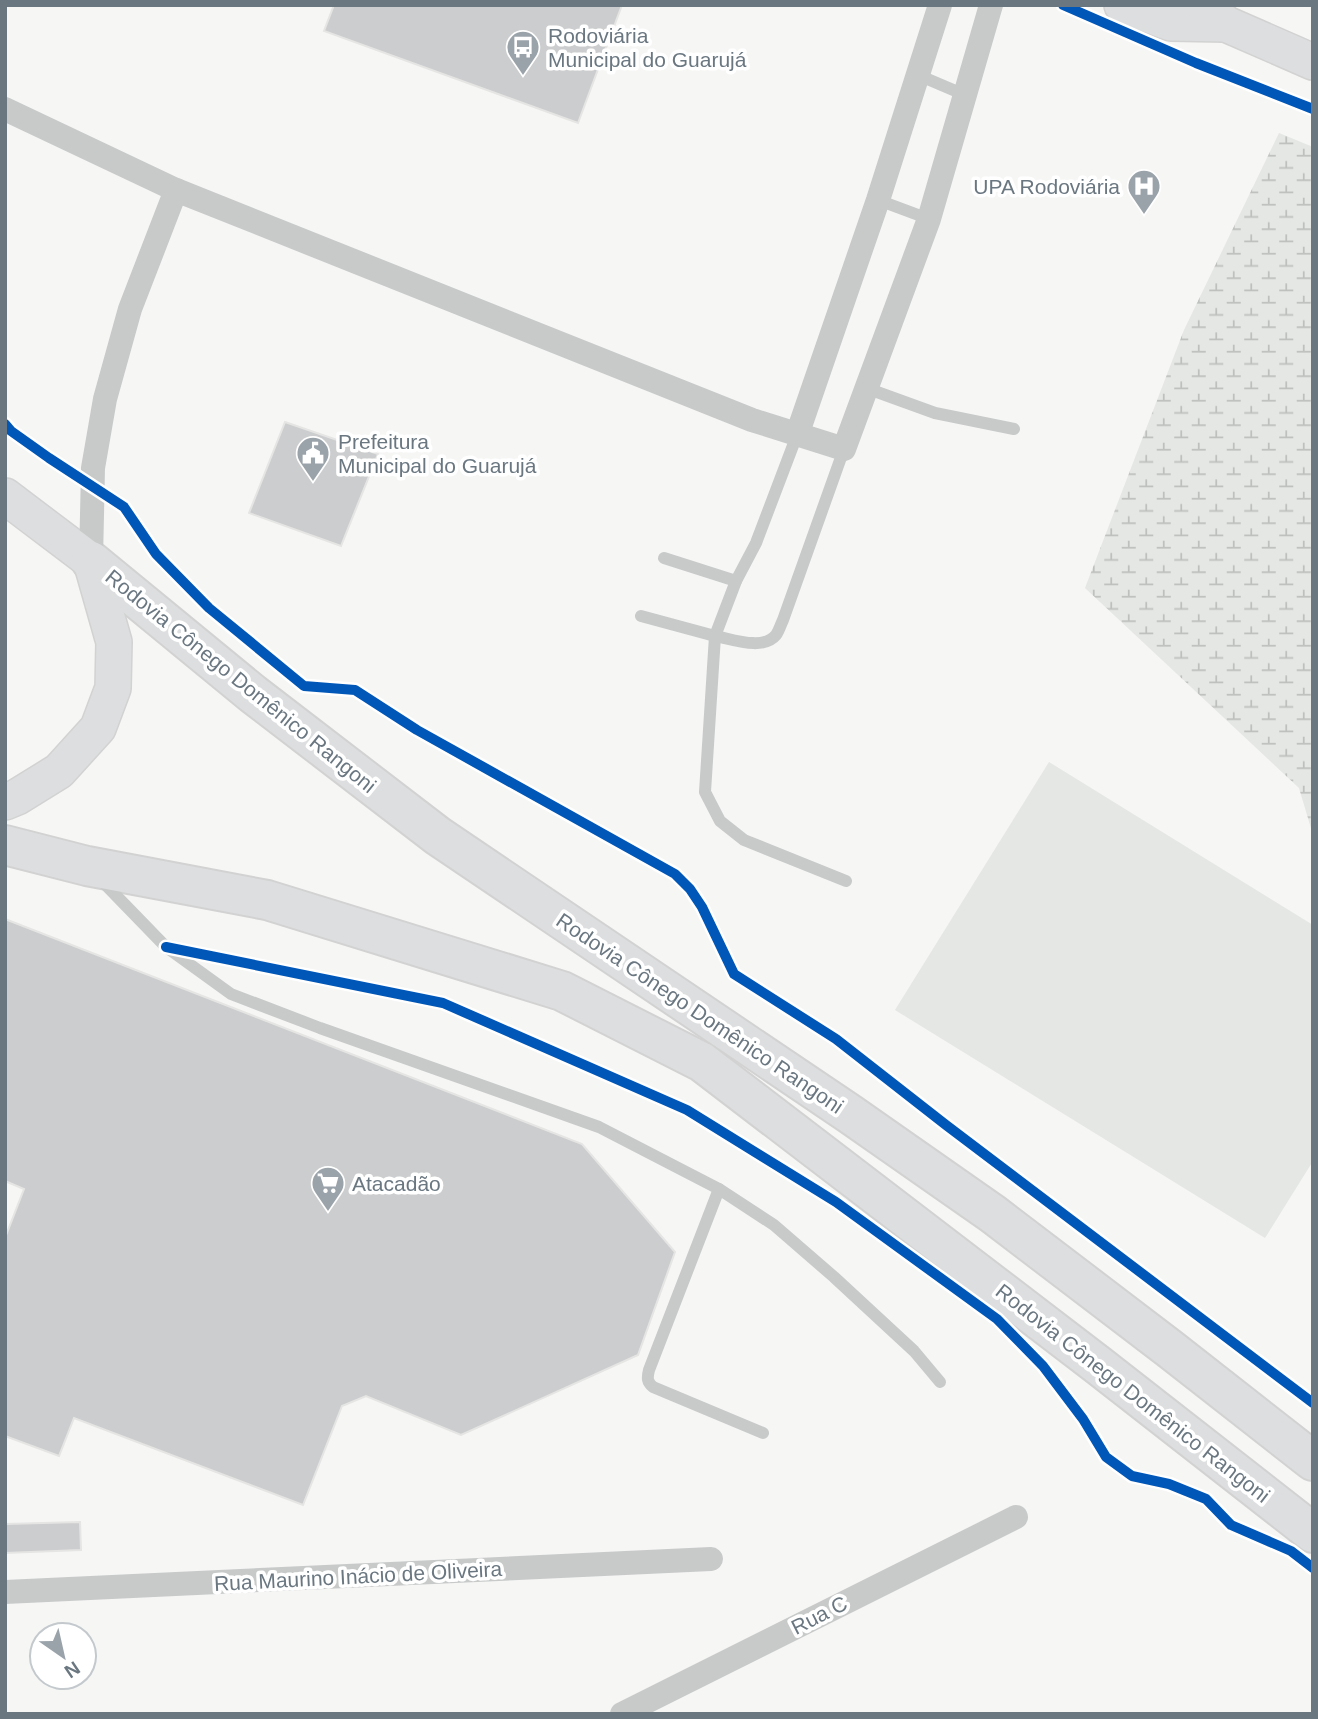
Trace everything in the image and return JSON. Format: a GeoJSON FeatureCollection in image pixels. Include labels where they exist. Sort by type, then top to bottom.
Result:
{"type":"FeatureCollection","features":[{"type":"Feature","properties":{"kind":"highway","name":"Rodovia Cônego Domênico Rangoni"},"geometry":{"type":"LineString","coordinates":[[91,561],[253,694],[438,836],[850,1114],[993,1214],[1313,1461]]}},
{"type":"Feature","properties":{"kind":"highway","name":"Rodovia Cônego Domênico Rangoni"},"geometry":{"type":"LineString","coordinates":[[5,845],[88,866],[267,900],[562,991],[702,1062],[1313,1533]]}},
{"type":"Feature","properties":{"kind":"main road"},"geometry":{"type":"LineString","coordinates":[[1122,5],[1171,23],[1215,15],[1313,62]]}},
{"type":"Feature","properties":{"kind":"main road"},"geometry":{"type":"LineString","coordinates":[[5,496],[91,561],[114,642],[113,688],[98,729],[59,771],[5,802]]}},
{"type":"Feature","properties":{"kind":"street"},"geometry":{"type":"LineString","coordinates":[[797,435],[878,200],[940,5]]}},
{"type":"Feature","properties":{"kind":"street"},"geometry":{"type":"LineString","coordinates":[[5,110],[176,190],[752,420],[844,449],[929,219],[991,5]]}},
{"type":"Feature","properties":{"kind":"street"},"geometry":{"type":"LineString","coordinates":[[91,561],[93,468],[105,399],[130,309],[176,190]]}},
{"type":"Feature","properties":{"kind":"street","name":"Rua C"},"geometry":{"type":"LineString","coordinates":[[622,1714],[1016,1517]]}},
{"type":"Feature","properties":{"kind":"street","name":"Rua Maurino Inácio de Oliveira"},"geometry":{"type":"LineString","coordinates":[[5,1592],[711,1559]]}},
{"type":"Feature","properties":{"kind":"lane"},"geometry":{"type":"LineString","coordinates":[[918,75],[965,95]]}},
{"type":"Feature","properties":{"kind":"lane"},"geometry":{"type":"LineString","coordinates":[[878,200],[929,219]]}},
{"type":"Feature","properties":{"kind":"lane"},"geometry":{"type":"LineString","coordinates":[[866,388],[935,413],[1014,429]]}},
{"type":"Feature","properties":{"kind":"lane"},"geometry":{"type":"LineString","coordinates":[[797,435],[756,542],[736,581],[715,636],[705,792],[720,821],[744,840],[846,881]]}},
{"type":"Feature","properties":{"kind":"lane"},"geometry":{"type":"LineString","coordinates":[[641,616],[715,636],[757,643],[768,641],[776,635],[844,449]]}},
{"type":"Feature","properties":{"kind":"lane"},"geometry":{"type":"LineString","coordinates":[[664,558],[736,581]]}},
{"type":"Feature","properties":{"kind":"lane"},"geometry":{"type":"LineString","coordinates":[[88,866],[166,947],[231,994],[599,1126],[719,1189],[774,1226],[834,1277],[914,1351],[940,1382]]}},
{"type":"Feature","properties":{"kind":"lane"},"geometry":{"type":"LineString","coordinates":[[719,1189],[654,1357],[649,1384],[763,1433]]}},
{"type":"Feature","properties":{"kind":"green space"},"geometry":{"type":"Polygon","coordinates":[[[1279,133],[1313,147],[1313,835],[1299,788],[1085,588],[1184,330],[1279,133]]]}},
{"type":"Feature","properties":{"kind":"green space"},"geometry":{"type":"Polygon","coordinates":[[[1049,762],[1313,925],[1313,1161],[1265,1238],[895,1010],[1049,762]]]}},
{"type":"Feature","properties":{"kind":"building","name":"Rodoviária Municipal do Guarujá"},"geometry":{"type":"Polygon","coordinates":[[[334,5],[622,5],[578,123],[324,31],[334,5]]]}},
{"type":"Feature","properties":{"kind":"building","name":"Prefeitura Municipal do Guarujá"},"geometry":{"type":"Polygon","coordinates":[[[285,422],[378,454],[341,546],[249,513],[285,422]]]}},
{"type":"Feature","properties":{"kind":"building","name":"Atacadão"},"geometry":{"type":"Polygon","coordinates":[[[5,919],[582,1144],[675,1252],[638,1355],[461,1435],[366,1396],[342,1406],[303,1505],[74,1418],[59,1456],[5,1436],[5,1238],[24,1189],[5,1181],[5,919]]]}},
{"type":"Feature","properties":{"kind":"building"},"geometry":{"type":"Polygon","coordinates":[[[80,1522],[81,1550],[5,1553],[5,1524],[80,1522]]]}},
{"type":"Feature","properties":{"kind":"cycle path"},"geometry":{"type":"LineString","coordinates":[[1063,5],[1196,63],[1313,109]]}},
{"type":"Feature","properties":{"kind":"cycle path"},"geometry":{"type":"LineString","coordinates":[[5,424],[49,458],[124,507],[156,554],[209,608],[304,686],[355,690],[417,730],[675,874],[690,889],[702,907],[734,974],[836,1039],[1313,1403]]}},
{"type":"Feature","properties":{"kind":"cycle path"},"geometry":{"type":"LineString","coordinates":[[166,947],[443,1003],[687,1110],[836,1202],[997,1319],[1043,1366],[1083,1419],[1106,1457],[1132,1476],[1169,1484],[1206,1499],[1231,1525],[1291,1551],[1313,1568]]}},
{"type":"Feature","properties":{"kind":"place","name":"Rodoviária Municipal do Guarujá"},"geometry":{"type":"Point","coordinates":[523,77]}},
{"type":"Feature","properties":{"kind":"place","name":"UPA Rodoviária"},"geometry":{"type":"Point","coordinates":[1144,216]}},
{"type":"Feature","properties":{"kind":"place","name":"Prefeitura Municipal do Guarujá"},"geometry":{"type":"Point","coordinates":[313,483]}},
{"type":"Feature","properties":{"kind":"place","name":"Atacadão"},"geometry":{"type":"Point","coordinates":[328,1213]}}]}
